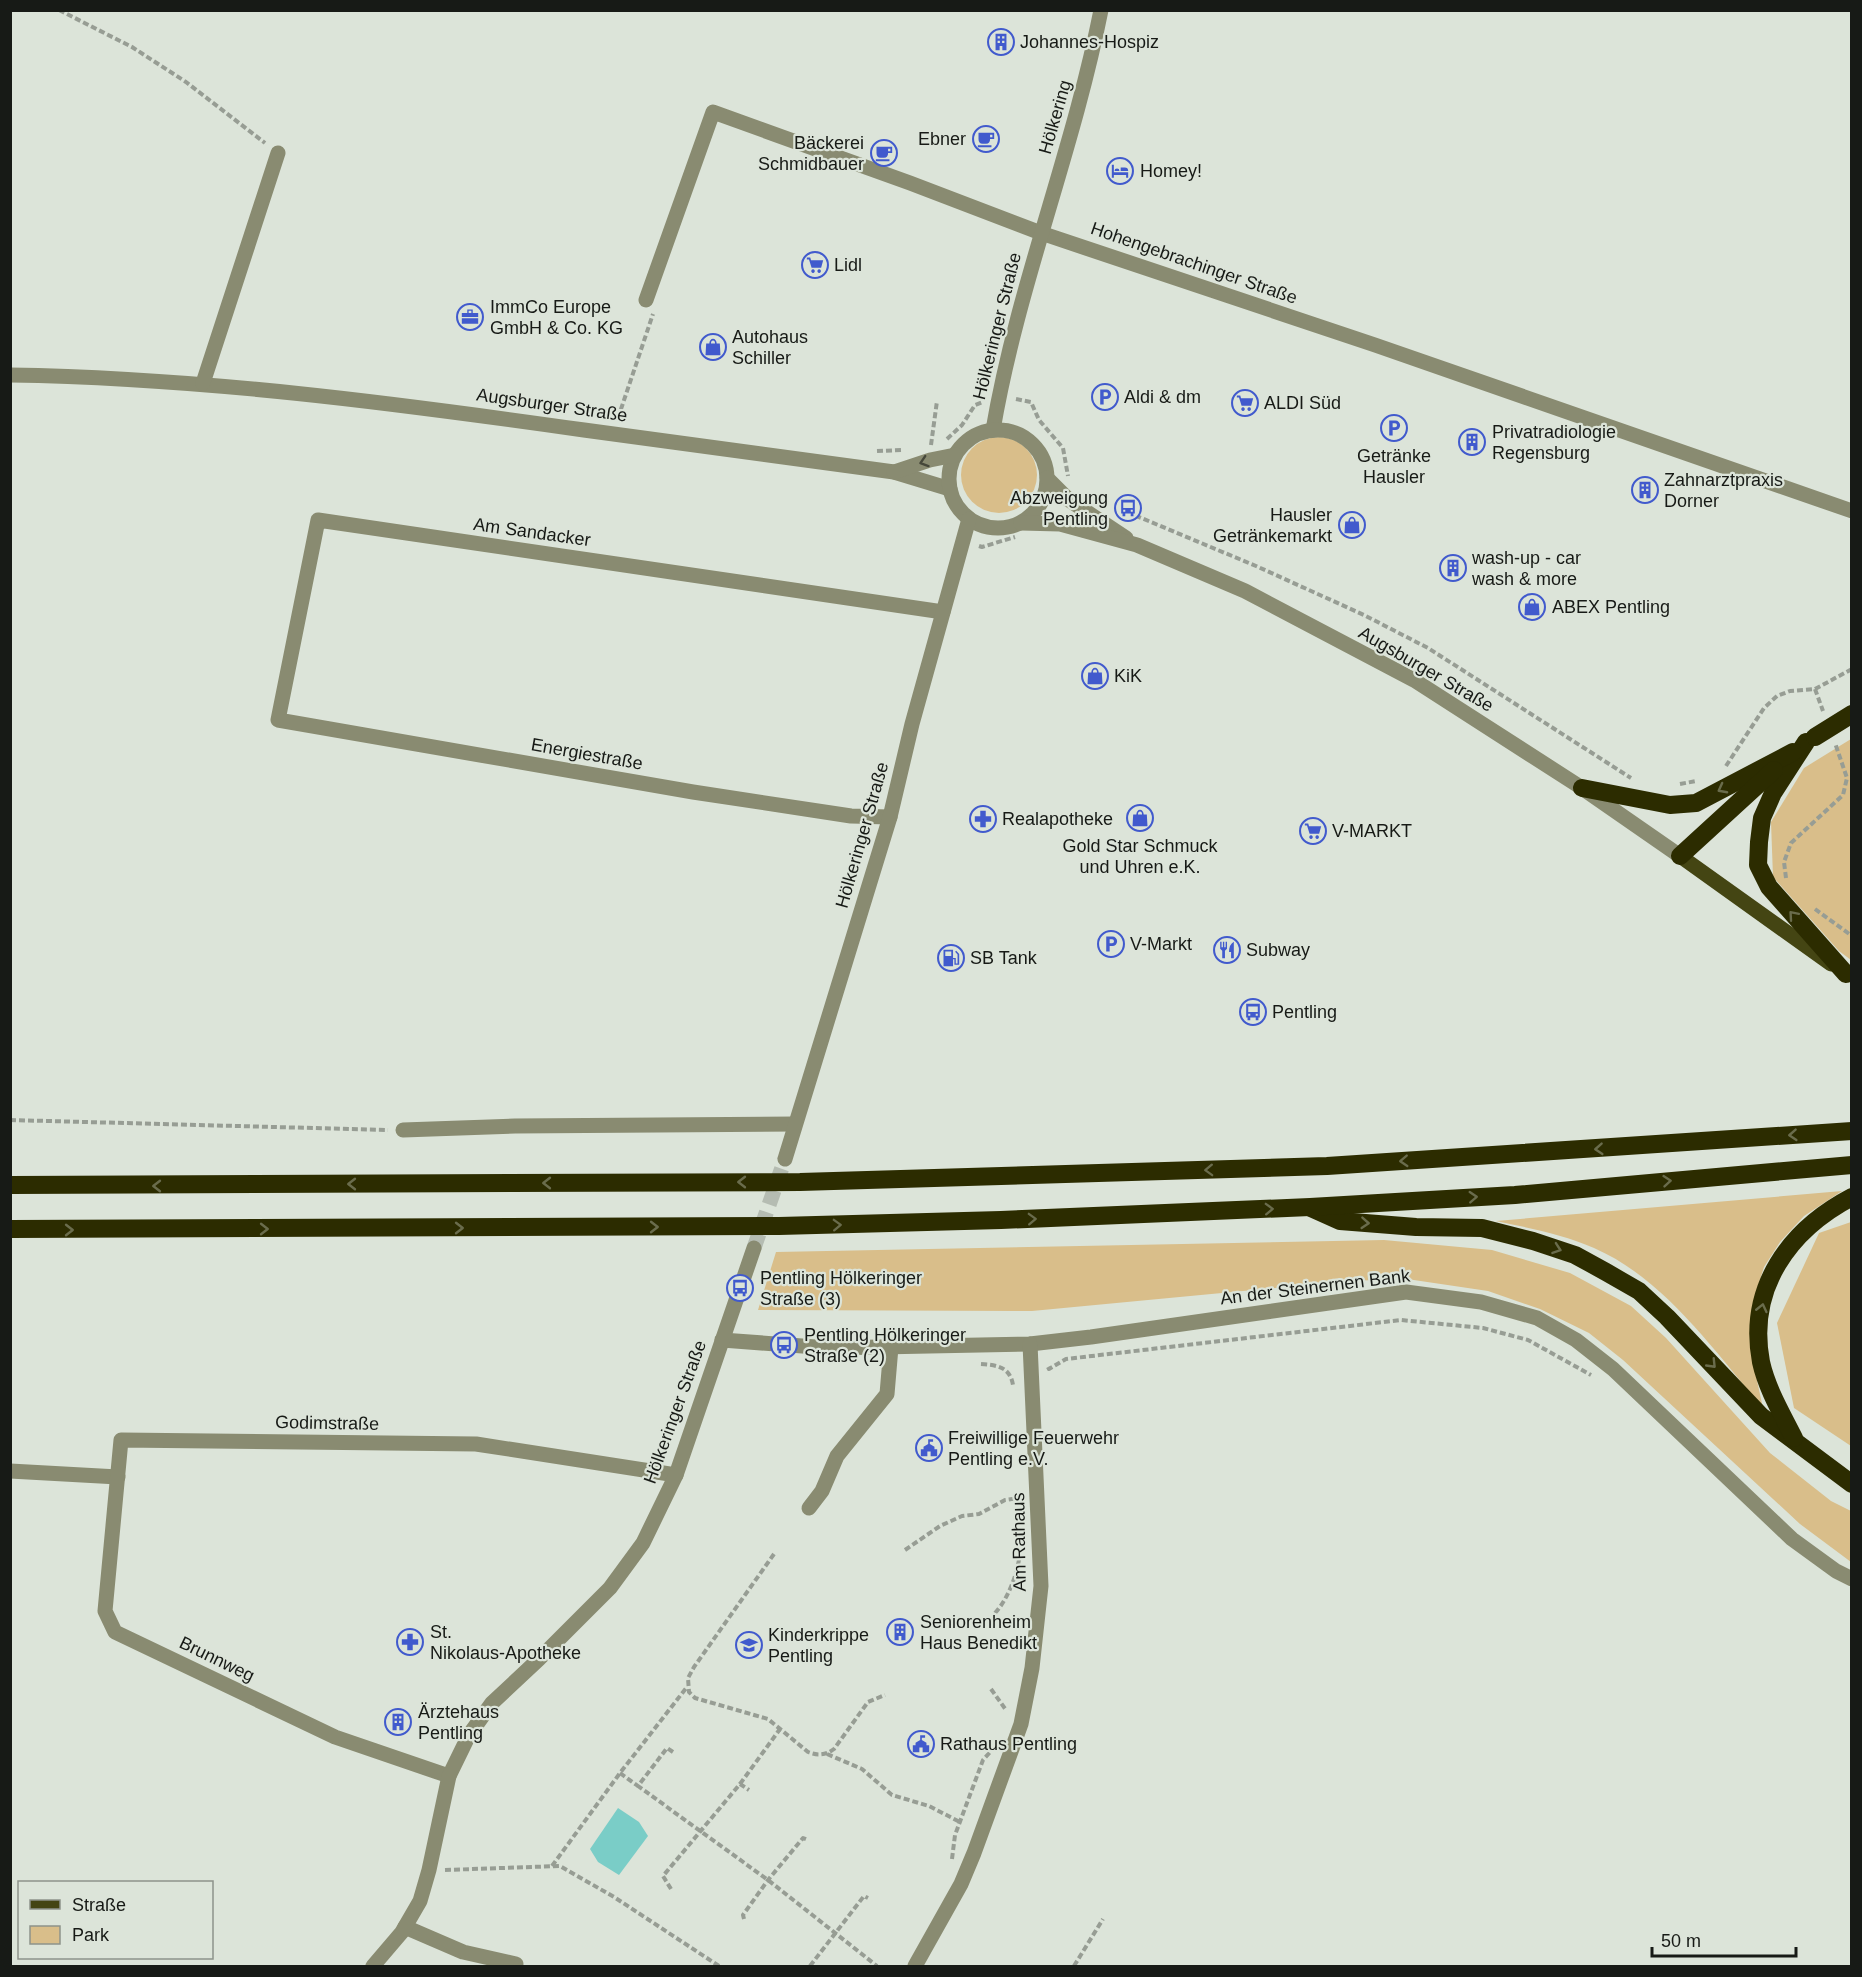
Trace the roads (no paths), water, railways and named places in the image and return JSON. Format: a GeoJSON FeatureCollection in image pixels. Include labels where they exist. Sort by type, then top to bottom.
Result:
{"type":"FeatureCollection","features":[{"type":"Feature","properties":{"kind":"highway"},"geometry":{"type":"LineString","coordinates":[[1582,788],[1670,805],[1696,803],[1811,741],[1851,714]]}},
{"type":"Feature","properties":{"kind":"highway"},"geometry":{"type":"LineString","coordinates":[[1680,856],[1811,741]]}},
{"type":"Feature","properties":{"kind":"highway"},"geometry":{"type":"LineString","coordinates":[[1811,741],[1773,794],[1762,818],[1758,865],[1769,887],[1849,976]]}},
{"type":"Feature","properties":{"kind":"highway"},"geometry":{"type":"LineString","coordinates":[[10,1185],[860,1180],[1327,1166],[1851,1131]]}},
{"type":"Feature","properties":{"kind":"highway"},"geometry":{"type":"LineString","coordinates":[[10,1229],[779,1226],[1001,1220],[1310,1207],[1515,1195],[1851,1165]]}},
{"type":"Feature","properties":{"kind":"highway"},"geometry":{"type":"LineString","coordinates":[[1797,1442],[1775,1401],[1761,1364],[1758,1340],[1759,1321],[1771,1276],[1785,1251],[1822,1215],[1851,1197]]}},
{"type":"Feature","properties":{"kind":"highway"},"geometry":{"type":"LineString","coordinates":[[1310,1207],[1340,1221],[1416,1227],[1482,1228],[1533,1241],[1575,1256],[1639,1291],[1667,1317],[1761,1416],[1851,1484]]}},
{"type":"Feature","properties":{"kind":"main road"},"geometry":{"type":"LineString","coordinates":[[1680,856],[1849,976]]}},
{"type":"Feature","properties":{"kind":"street","name":"Hölkering"},"geometry":{"type":"LineString","coordinates":[[1041,232],[1089,70],[1101,10]]}},
{"type":"Feature","properties":{"kind":"street","name":"Hohengebrachinger Straße"},"geometry":{"type":"LineString","coordinates":[[646,300],[713,112],[1041,232],[1375,345],[1851,511]]}},
{"type":"Feature","properties":{"kind":"street"},"geometry":{"type":"LineString","coordinates":[[203,383],[278,153]]}},
{"type":"Feature","properties":{"kind":"street","name":"Hölkeringer Straße"},"geometry":{"type":"LineString","coordinates":[[993,430],[999,396],[1041,232]]}},
{"type":"Feature","properties":{"kind":"street","name":"Augsburger Straße"},"geometry":{"type":"LineString","coordinates":[[10,375],[97,376],[203,383],[400,404],[894,472],[950,489]]}},
{"type":"Feature","properties":{"kind":"street"},"geometry":{"type":"LineString","coordinates":[[993,430],[1009,431],[1024,437],[1041,455],[1047,478],[1046,492],[1041,504],[1022,523],[1008,527],[994,528],[969,519],[960,510],[950,489],[951,466],[955,455],[965,443],[993,430]]}},
{"type":"Feature","properties":{"kind":"street","name":"Augsburger Straße"},"geometry":{"type":"LineString","coordinates":[[894,472],[930,460],[955,455]]}},
{"type":"Feature","properties":{"kind":"street","name":"Augsburger Straße"},"geometry":{"type":"LineString","coordinates":[[1047,478],[1069,500],[1137,545]]}},
{"type":"Feature","properties":{"kind":"street","name":"Hölkeringer Straße"},"geometry":{"type":"LineString","coordinates":[[785,1158],[890,817],[912,724],[969,519]]}},
{"type":"Feature","properties":{"kind":"street","name":"Am Sandacker"},"geometry":{"type":"LineString","coordinates":[[278,720],[318,520],[943,612]]}},
{"type":"Feature","properties":{"kind":"street","name":"Augsburger Straße"},"geometry":{"type":"LineString","coordinates":[[1022,523],[1060,524],[1137,545],[1245,591],[1414,680],[1582,788],[1680,856]]}},
{"type":"Feature","properties":{"kind":"street","name":"Energiestraße"},"geometry":{"type":"LineString","coordinates":[[278,720],[693,792],[851,816],[890,817]]}},
{"type":"Feature","properties":{"kind":"street"},"geometry":{"type":"LineString","coordinates":[[404,1130],[795,1124]]}},
{"type":"Feature","properties":{"kind":"street","name":"Hölkeringer Straße"},"geometry":{"type":"LineString","coordinates":[[373,1966],[405,1927],[420,1900],[450,1776],[469,1735],[492,1703],[610,1588],[643,1543],[676,1475],[754,1248]]}},
{"type":"Feature","properties":{"kind":"street","name":"An der Steinernen Bank"},"geometry":{"type":"LineString","coordinates":[[722,1340],[829,1348],[1030,1344],[1406,1292],[1443,1296],[1511,1310],[1537,1318],[1576,1340],[1613,1369],[1792,1539],[1851,1579]]}},
{"type":"Feature","properties":{"kind":"street","name":"Am Rathaus"},"geometry":{"type":"LineString","coordinates":[[915,1966],[961,1884],[974,1853],[1021,1724],[1032,1668],[1041,1586],[1030,1344]]}},
{"type":"Feature","properties":{"kind":"street"},"geometry":{"type":"LineString","coordinates":[[809,1508],[822,1491],[837,1456],[887,1394],[891,1347]]}},
{"type":"Feature","properties":{"kind":"street","name":"Godimstraße"},"geometry":{"type":"LineString","coordinates":[[118,1477],[121,1440],[476,1444],[676,1475]]}},
{"type":"Feature","properties":{"kind":"street"},"geometry":{"type":"LineString","coordinates":[[10,1471],[118,1477]]}},
{"type":"Feature","properties":{"kind":"street","name":"Brunnweg"},"geometry":{"type":"LineString","coordinates":[[118,1477],[105,1611],[115,1632],[335,1737],[450,1776]]}},
{"type":"Feature","properties":{"kind":"street"},"geometry":{"type":"LineString","coordinates":[[405,1927],[463,1952],[516,1964]]}},
{"type":"Feature","properties":{"kind":"water"},"geometry":{"type":"Polygon","coordinates":[[[618,1808],[639,1822],[648,1836],[619,1875],[598,1862],[590,1849],[618,1808]]]}},
{"type":"Feature","properties":{"kind":"tunnel"},"geometry":{"type":"LineString","coordinates":[[754,1248],[785,1159]]}},
{"type":"Feature","properties":{"kind":"place","name":"Johannes-Hospiz"},"geometry":{"type":"Point","coordinates":[1001,42]}},
{"type":"Feature","properties":{"kind":"place","name":"Ebner"},"geometry":{"type":"Point","coordinates":[986,139]}},
{"type":"Feature","properties":{"kind":"place","name":"Bäckerei Schmidbauer"},"geometry":{"type":"Point","coordinates":[884,153]}},
{"type":"Feature","properties":{"kind":"place","name":"Homey!"},"geometry":{"type":"Point","coordinates":[1120,171]}},
{"type":"Feature","properties":{"kind":"place","name":"Lidl"},"geometry":{"type":"Point","coordinates":[815,265]}},
{"type":"Feature","properties":{"kind":"place","name":"ImmCo Europe GmbH & Co. KG"},"geometry":{"type":"Point","coordinates":[470,317]}},
{"type":"Feature","properties":{"kind":"place","name":"Autohaus Schiller"},"geometry":{"type":"Point","coordinates":[713,347]}},
{"type":"Feature","properties":{"kind":"place","name":"Aldi & dm"},"geometry":{"type":"Point","coordinates":[1105,397]}},
{"type":"Feature","properties":{"kind":"place","name":"ALDI Süd"},"geometry":{"type":"Point","coordinates":[1245,403]}},
{"type":"Feature","properties":{"kind":"place","name":"Getränke Hausler"},"geometry":{"type":"Point","coordinates":[1394,428]}},
{"type":"Feature","properties":{"kind":"place","name":"Privatradiologie Regensburg"},"geometry":{"type":"Point","coordinates":[1472,442]}},
{"type":"Feature","properties":{"kind":"place","name":"Zahnarztpraxis Dorner"},"geometry":{"type":"Point","coordinates":[1645,490]}},
{"type":"Feature","properties":{"kind":"place","name":"Abzweigung Pentling"},"geometry":{"type":"Point","coordinates":[1128,508]}},
{"type":"Feature","properties":{"kind":"place","name":"Hausler Getränkemarkt"},"geometry":{"type":"Point","coordinates":[1352,525]}},
{"type":"Feature","properties":{"kind":"place","name":"wash-up - car wash & more"},"geometry":{"type":"Point","coordinates":[1453,568]}},
{"type":"Feature","properties":{"kind":"place","name":"ABEX Pentling"},"geometry":{"type":"Point","coordinates":[1532,607]}},
{"type":"Feature","properties":{"kind":"place","name":"KiK"},"geometry":{"type":"Point","coordinates":[1095,676]}},
{"type":"Feature","properties":{"kind":"place","name":"Gold Star Schmuck und Uhren e.K."},"geometry":{"type":"Point","coordinates":[1140,818]}},
{"type":"Feature","properties":{"kind":"place","name":"Realapotheke"},"geometry":{"type":"Point","coordinates":[983,819]}},
{"type":"Feature","properties":{"kind":"place","name":"V-MARKT"},"geometry":{"type":"Point","coordinates":[1313,831]}},
{"type":"Feature","properties":{"kind":"place","name":"V-Markt"},"geometry":{"type":"Point","coordinates":[1111,944]}},
{"type":"Feature","properties":{"kind":"place","name":"Subway"},"geometry":{"type":"Point","coordinates":[1227,950]}},
{"type":"Feature","properties":{"kind":"place","name":"SB Tank"},"geometry":{"type":"Point","coordinates":[951,958]}},
{"type":"Feature","properties":{"kind":"place","name":"Pentling"},"geometry":{"type":"Point","coordinates":[1253,1012]}},
{"type":"Feature","properties":{"kind":"place","name":"Pentling Hölkeringer Straße (3)"},"geometry":{"type":"Point","coordinates":[740,1288]}},
{"type":"Feature","properties":{"kind":"place","name":"Pentling Hölkeringer Straße (2)"},"geometry":{"type":"Point","coordinates":[784,1345]}},
{"type":"Feature","properties":{"kind":"place","name":"Freiwillige Feuerwehr Pentling e.V."},"geometry":{"type":"Point","coordinates":[929,1448]}},
{"type":"Feature","properties":{"kind":"place","name":"Seniorenheim Haus Benedikt"},"geometry":{"type":"Point","coordinates":[900,1632]}},
{"type":"Feature","properties":{"kind":"place","name":"St. Nikolaus-Apotheke"},"geometry":{"type":"Point","coordinates":[410,1642]}},
{"type":"Feature","properties":{"kind":"place","name":"Kinderkrippe Pentling"},"geometry":{"type":"Point","coordinates":[749,1645]}},
{"type":"Feature","properties":{"kind":"place","name":"Ärztehaus Pentling"},"geometry":{"type":"Point","coordinates":[398,1722]}},
{"type":"Feature","properties":{"kind":"place","name":"Rathaus Pentling"},"geometry":{"type":"Point","coordinates":[921,1744]}}]}
